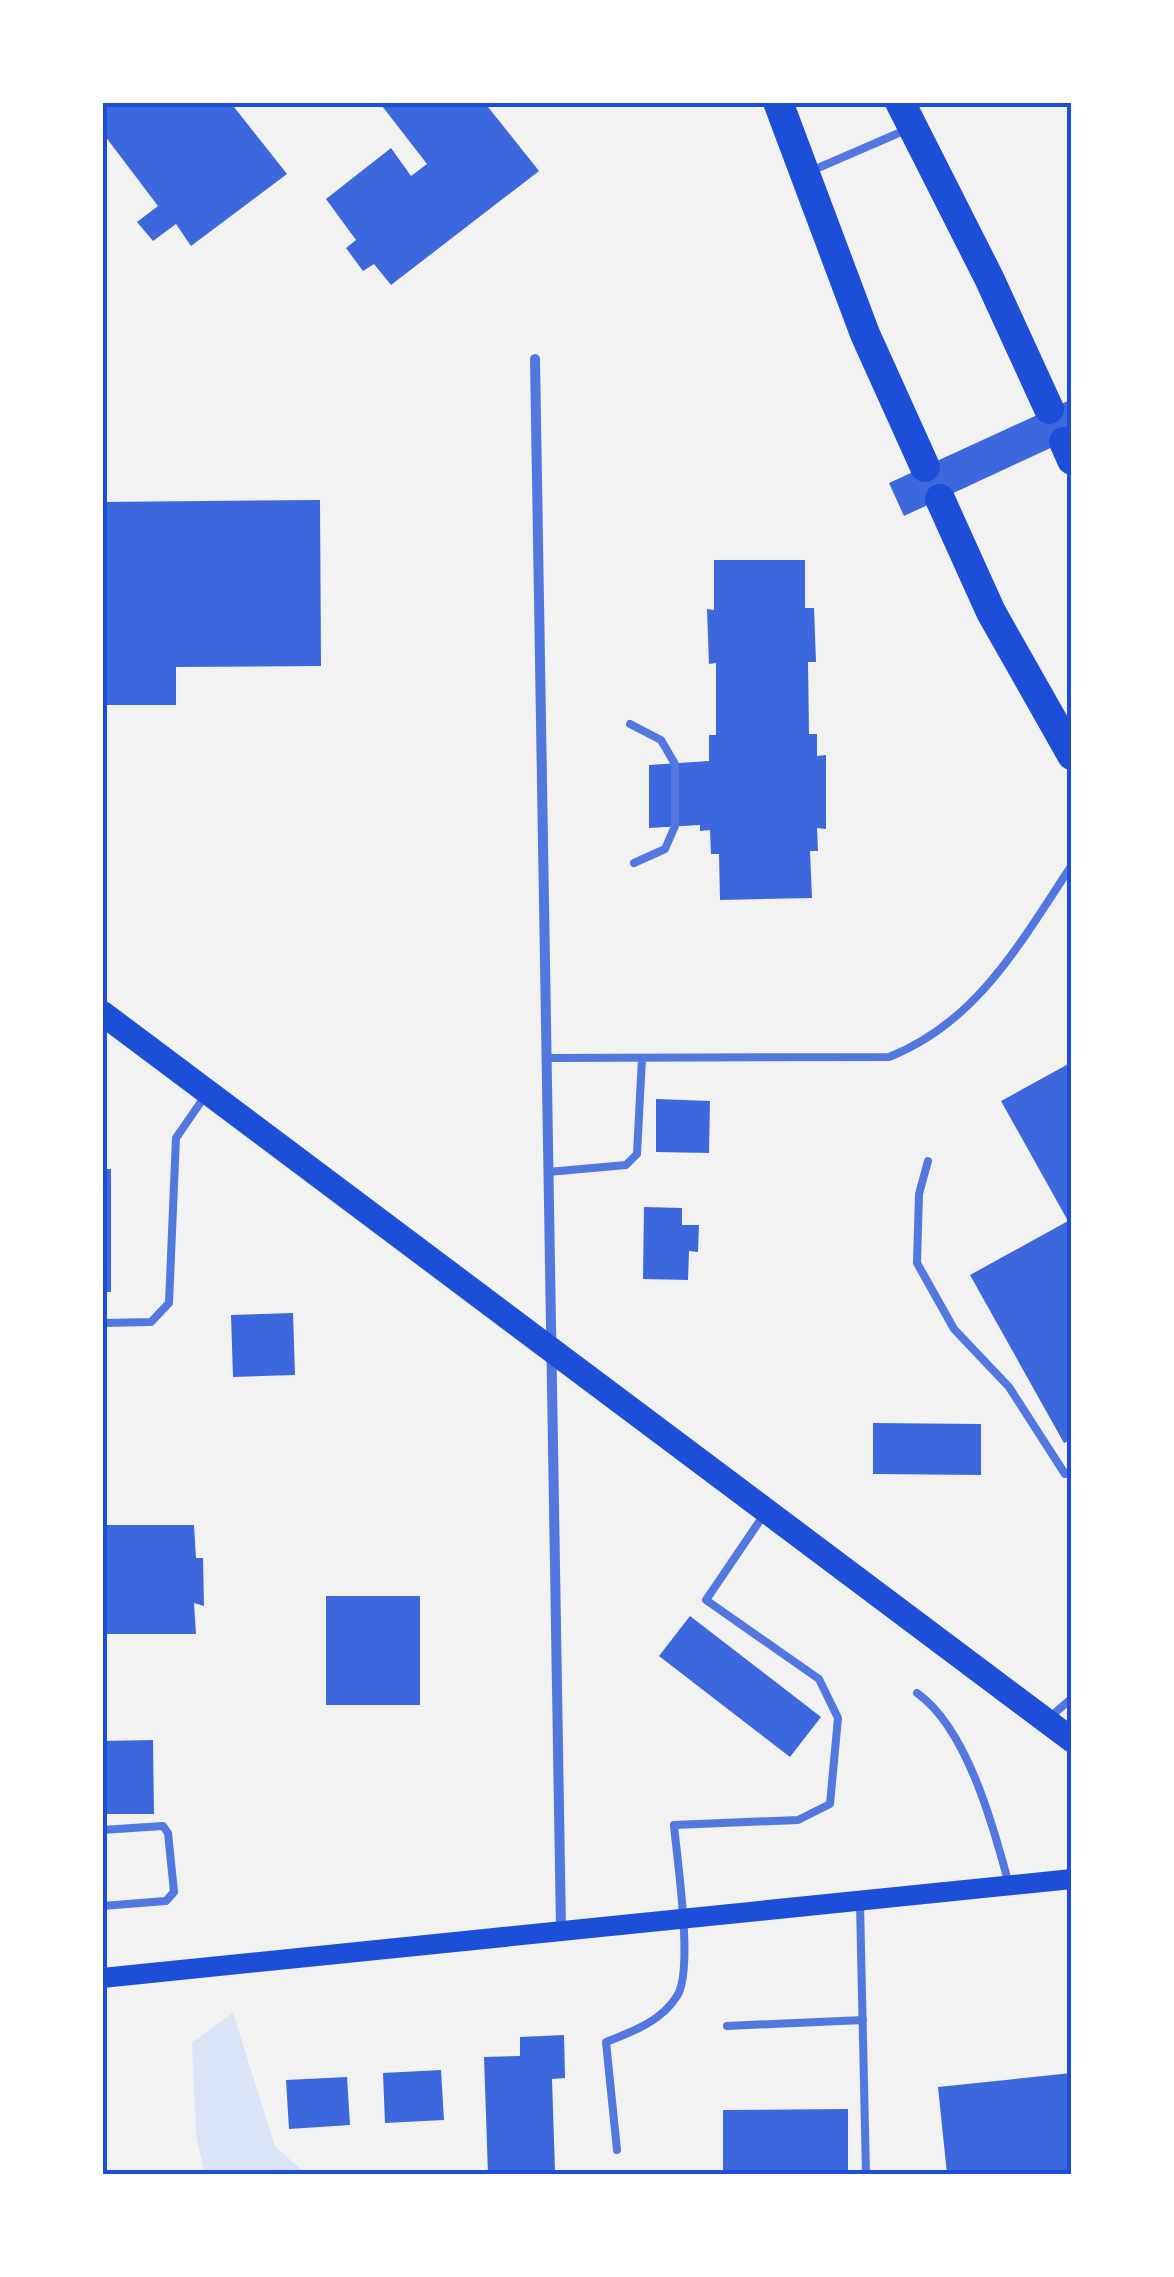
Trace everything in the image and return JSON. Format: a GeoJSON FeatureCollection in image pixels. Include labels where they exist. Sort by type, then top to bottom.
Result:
{"type":"FeatureCollection","features":[{"type":"Feature","properties":{"kind":"highway"},"geometry":{"type":"LineString","coordinates":[[778,102],[865,334],[925,466]]}},
{"type":"Feature","properties":{"kind":"highway"},"geometry":{"type":"LineString","coordinates":[[906,115],[989,278],[1049,410]]}},
{"type":"Feature","properties":{"kind":"highway"},"geometry":{"type":"LineString","coordinates":[[940,499],[991,612],[1072,755]]}},
{"type":"Feature","properties":{"kind":"main road"},"geometry":{"type":"LineString","coordinates":[[102,1013],[1072,1740]]}},
{"type":"Feature","properties":{"kind":"main road"},"geometry":{"type":"LineString","coordinates":[[102,1978],[1072,1878]]}},
{"type":"Feature","properties":{"kind":"street"},"geometry":{"type":"LineString","coordinates":[[534,359],[561,1929]]}},
{"type":"Feature","properties":{"kind":"lane"},"geometry":{"type":"LineString","coordinates":[[805,174],[906,115]]}},
{"type":"Feature","properties":{"kind":"lane"},"geometry":{"type":"LineString","coordinates":[[630,724],[661,740],[675,764],[675,826],[665,848],[634,862]]}},
{"type":"Feature","properties":{"kind":"lane"},"geometry":{"type":"LineString","coordinates":[[546,1058],[876,1058],[904,1051],[968,1008],[1005,966],[1072,865]]}},
{"type":"Feature","properties":{"kind":"lane"},"geometry":{"type":"LineString","coordinates":[[548,1172],[626,1165],[638,1154],[642,1058]]}},
{"type":"Feature","properties":{"kind":"lane"},"geometry":{"type":"LineString","coordinates":[[102,1323],[151,1322],[169,1304],[176,1138],[208,1092]]}},
{"type":"Feature","properties":{"kind":"lane"},"geometry":{"type":"LineString","coordinates":[[928,1161],[919,1194],[917,1263],[954,1328],[1009,1387],[1065,1474],[1072,1470]]}},
{"type":"Feature","properties":{"kind":"lane"},"geometry":{"type":"LineString","coordinates":[[616,2150],[606,2042],[646,2027],[678,1995],[685,1963],[674,1825],[798,1820],[830,1804],[838,1718],[819,1678],[706,1600],[766,1512]]}},
{"type":"Feature","properties":{"kind":"lane"},"geometry":{"type":"LineString","coordinates":[[917,1693],[929,1701],[947,1724],[979,1789],[993,1822],[1009,1885]]}},
{"type":"Feature","properties":{"kind":"lane"},"geometry":{"type":"LineString","coordinates":[[1046,1721],[1072,1698]]}},
{"type":"Feature","properties":{"kind":"lane"},"geometry":{"type":"LineString","coordinates":[[102,1830],[163,1826],[168,1833],[174,1892],[166,1901],[102,1906]]}},
{"type":"Feature","properties":{"kind":"lane"},"geometry":{"type":"LineString","coordinates":[[860,1900],[866,2174]]}},
{"type":"Feature","properties":{"kind":"lane"},"geometry":{"type":"LineString","coordinates":[[728,2026],[862,2020]]}},
{"type":"Feature","properties":{"kind":"shaded area"},"geometry":{"type":"Polygon","coordinates":[[[233,2013],[275,2146],[306,2174],[205,2174],[196,2136],[192,2042],[233,2013]]]}},
{"type":"Feature","properties":{"kind":"building"},"geometry":{"type":"Polygon","coordinates":[[[102,102],[230,102],[287,174],[191,246],[176,224],[153,241],[137,222],[158,206],[105,136],[102,138],[102,102]]]}},
{"type":"Feature","properties":{"kind":"building"},"geometry":{"type":"Polygon","coordinates":[[[379,102],[484,102],[539,171],[391,285],[374,264],[363,271],[346,248],[356,240],[326,199],[391,148],[411,176],[427,164],[379,102]]]}},
{"type":"Feature","properties":{"kind":"building"},"geometry":{"type":"Polygon","coordinates":[[[1072,399],[1072,438],[904,516],[889,483],[1072,399]]]}},
{"type":"Feature","properties":{"kind":"building"},"geometry":{"type":"Polygon","coordinates":[[[320,500],[321,666],[176,667],[176,705],[102,705],[102,502],[320,500]]]}},
{"type":"Feature","properties":{"kind":"building"},"geometry":{"type":"Polygon","coordinates":[[[714,560],[805,560],[805,608],[814,608],[816,662],[808,662],[809,734],[817,734],[817,756],[826,755],[826,829],[817,828],[818,851],[810,851],[812,898],[720,900],[719,854],[711,854],[710,830],[700,831],[700,825],[649,828],[649,765],[709,761],[709,735],[716,735],[716,663],[709,664],[707,609],[714,610],[714,560]]]}},
{"type":"Feature","properties":{"kind":"building"},"geometry":{"type":"Polygon","coordinates":[[[1072,1062],[1072,1439],[1064,1443],[970,1275],[1068,1221],[1001,1101],[1072,1062]]]}},
{"type":"Feature","properties":{"kind":"building"},"geometry":{"type":"Polygon","coordinates":[[[656,1099],[710,1101],[709,1153],[656,1152],[656,1099]]]}},
{"type":"Feature","properties":{"kind":"building"},"geometry":{"type":"Polygon","coordinates":[[[102,1169],[111,1169],[111,1292],[102,1292],[102,1169]]]}},
{"type":"Feature","properties":{"kind":"building"},"geometry":{"type":"Polygon","coordinates":[[[644,1207],[682,1208],[682,1225],[699,1225],[698,1252],[689,1251],[688,1280],[643,1279],[644,1207]]]}},
{"type":"Feature","properties":{"kind":"building"},"geometry":{"type":"Polygon","coordinates":[[[293,1313],[295,1375],[233,1377],[231,1315],[293,1313]]]}},
{"type":"Feature","properties":{"kind":"building"},"geometry":{"type":"Polygon","coordinates":[[[873,1423],[981,1424],[981,1475],[873,1474],[873,1423]]]}},
{"type":"Feature","properties":{"kind":"building"},"geometry":{"type":"Polygon","coordinates":[[[102,1525],[194,1525],[196,1558],[203,1558],[204,1606],[194,1603],[196,1634],[102,1634],[102,1525]]]}},
{"type":"Feature","properties":{"kind":"building"},"geometry":{"type":"Polygon","coordinates":[[[326,1596],[420,1596],[420,1705],[326,1705],[326,1596]]]}},
{"type":"Feature","properties":{"kind":"building"},"geometry":{"type":"Polygon","coordinates":[[[690,1616],[821,1717],[790,1757],[659,1656],[690,1616]]]}},
{"type":"Feature","properties":{"kind":"building"},"geometry":{"type":"Polygon","coordinates":[[[153,1740],[154,1814],[102,1814],[102,1741],[153,1740]]]}},
{"type":"Feature","properties":{"kind":"building"},"geometry":{"type":"Polygon","coordinates":[[[564,2035],[565,2078],[552,2079],[555,2171],[488,2174],[484,2057],[520,2056],[520,2037],[564,2035]]]}},
{"type":"Feature","properties":{"kind":"building"},"geometry":{"type":"Polygon","coordinates":[[[441,2070],[444,2120],[385,2123],[383,2073],[441,2070]]]}},
{"type":"Feature","properties":{"kind":"building"},"geometry":{"type":"Polygon","coordinates":[[[1072,2073],[1072,2174],[947,2174],[938,2087],[1072,2073]]]}},
{"type":"Feature","properties":{"kind":"building"},"geometry":{"type":"Polygon","coordinates":[[[347,2077],[350,2125],[289,2129],[286,2080],[347,2077]]]}},
{"type":"Feature","properties":{"kind":"building"},"geometry":{"type":"Polygon","coordinates":[[[848,2109],[848,2174],[723,2174],[723,2110],[848,2109]]]}}]}
